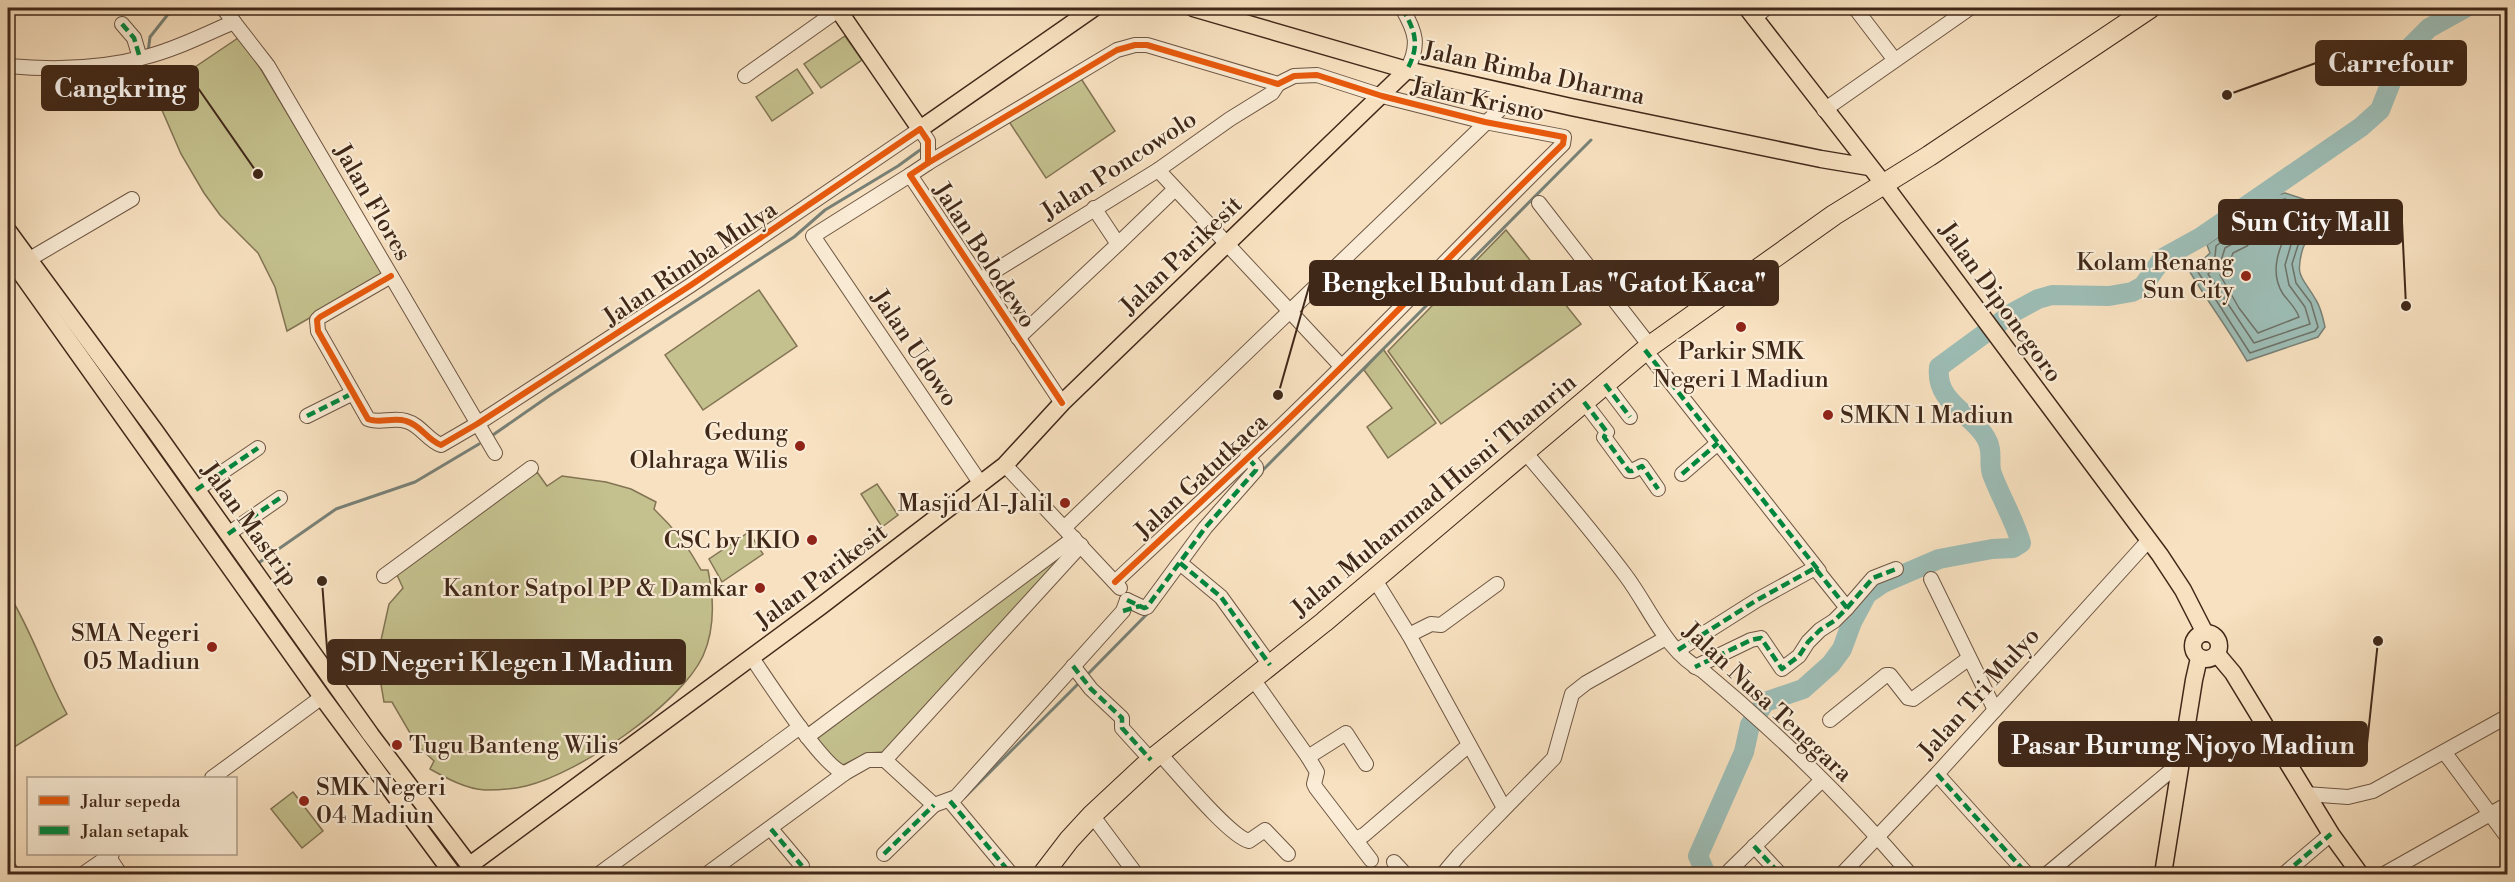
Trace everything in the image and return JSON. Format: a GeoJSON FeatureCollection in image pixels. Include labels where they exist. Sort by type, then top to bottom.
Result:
{"type":"FeatureCollection","features":[{"type":"Feature","properties":{"kind":"highway","name":"Jalan Muhammad Husni Thamrin"},"geometry":{"type":"LineString","coordinates":[[1043,874],[1092,815],[1155,757],[1375,580],[1648,348],[1745,277],[2147,8]]}},
{"type":"Feature","properties":{"kind":"main road"},"geometry":{"type":"LineString","coordinates":[[839,8],[920,129]]}},
{"type":"Feature","properties":{"kind":"main road","name":"Jalan Rimba Mulya"},"geometry":{"type":"LineString","coordinates":[[920,129],[1094,8]]}},
{"type":"Feature","properties":{"kind":"main road","name":"Jalan Rimba Dharma"},"geometry":{"type":"LineString","coordinates":[[1193,8],[1407,70],[1798,154],[1869,166]]}},
{"type":"Feature","properties":{"kind":"main road","name":"Jalan Diponegoro"},"geometry":{"type":"LineString","coordinates":[[1756,11],[1824,110],[1883,183],[2148,541],[2183,590],[2205,633]]}},
{"type":"Feature","properties":{"kind":"main road","name":"Jalan Parikesit"},"geometry":{"type":"LineString","coordinates":[[473,870],[1005,465],[1062,403],[1407,70]]}},
{"type":"Feature","properties":{"kind":"main road","name":"Jalan Mastrip"},"geometry":{"type":"LineString","coordinates":[[8,231],[62,318],[245,573],[473,870]]}},
{"type":"Feature","properties":{"kind":"main road","name":"Jalan Mastrip"},"geometry":{"type":"LineString","coordinates":[[8,255],[62,318],[228,534],[245,573],[322,697],[453,874]]}},
{"type":"Feature","properties":{"kind":"main road"},"geometry":{"type":"LineString","coordinates":[[2163,874],[2199,658],[2192,646],[2196,637],[2205,633],[2214,636],[2219,645],[2217,654],[2207,660],[2199,658]]}},
{"type":"Feature","properties":{"kind":"main road"},"geometry":{"type":"LineString","coordinates":[[2217,654],[2243,690],[2331,834],[2360,874]]}},
{"type":"Feature","properties":{"kind":"street"},"geometry":{"type":"LineString","coordinates":[[745,76],[839,8]]}},
{"type":"Feature","properties":{"kind":"street"},"geometry":{"type":"LineString","coordinates":[[1402,8],[1416,44],[1416,54],[1407,70]]}},
{"type":"Feature","properties":{"kind":"street"},"geometry":{"type":"LineString","coordinates":[[1855,8],[1894,59]]}},
{"type":"Feature","properties":{"kind":"street"},"geometry":{"type":"LineString","coordinates":[[1824,110],[1970,8]]}},
{"type":"Feature","properties":{"kind":"street"},"geometry":{"type":"LineString","coordinates":[[8,66],[91,66],[141,58],[159,53],[230,12]]}},
{"type":"Feature","properties":{"kind":"street","name":"Jalan Flores"},"geometry":{"type":"LineString","coordinates":[[230,12],[268,66],[495,452]]}},
{"type":"Feature","properties":{"kind":"street"},"geometry":{"type":"LineString","coordinates":[[122,24],[134,38],[141,58]]}},
{"type":"Feature","properties":{"kind":"street"},"geometry":{"type":"LineString","coordinates":[[928,163],[1117,50],[1135,45],[1147,45],[1278,84]]}},
{"type":"Feature","properties":{"kind":"street","name":"Jalan Krisno"},"geometry":{"type":"LineString","coordinates":[[1278,84],[1294,76],[1317,75],[1382,96],[1485,122],[1562,135],[1564,140]]}},
{"type":"Feature","properties":{"kind":"street","name":"Jalan Poncowolo"},"geometry":{"type":"LineString","coordinates":[[980,280],[1158,170],[1230,119],[1272,93],[1278,84]]}},
{"type":"Feature","properties":{"kind":"street"},"geometry":{"type":"LineString","coordinates":[[885,760],[1073,537],[1290,312],[1516,94]]}},
{"type":"Feature","properties":{"kind":"street","name":"Jalan Bolodewo"},"geometry":{"type":"LineString","coordinates":[[920,129],[928,141],[928,163],[910,175],[1062,403]]}},
{"type":"Feature","properties":{"kind":"street","name":"Jalan Rimba Mulya"},"geometry":{"type":"LineString","coordinates":[[353,393],[371,421],[387,419],[407,421],[441,445],[478,425],[691,285],[920,129]]}},
{"type":"Feature","properties":{"kind":"street","name":"Jalan Gatutkaca"},"geometry":{"type":"LineString","coordinates":[[1116,582],[1341,366],[1563,144],[1564,140]]}},
{"type":"Feature","properties":{"kind":"street"},"geometry":{"type":"LineString","coordinates":[[1158,170],[1341,366]]}},
{"type":"Feature","properties":{"kind":"street","name":"Jalan Udowo"},"geometry":{"type":"LineString","coordinates":[[910,175],[813,237],[981,484]]}},
{"type":"Feature","properties":{"kind":"street"},"geometry":{"type":"LineString","coordinates":[[1018,338],[1175,189]]}},
{"type":"Feature","properties":{"kind":"street"},"geometry":{"type":"LineString","coordinates":[[28,260],[132,199]]}},
{"type":"Feature","properties":{"kind":"street"},"geometry":{"type":"LineString","coordinates":[[1539,203],[1718,443],[1847,608]]}},
{"type":"Feature","properties":{"kind":"street"},"geometry":{"type":"LineString","coordinates":[[1094,208],[1118,244]]}},
{"type":"Feature","properties":{"kind":"street"},"geometry":{"type":"LineString","coordinates":[[307,416],[353,393],[318,331],[317,320],[391,276]]}},
{"type":"Feature","properties":{"kind":"street"},"geometry":{"type":"LineString","coordinates":[[1605,384],[1630,417]]}},
{"type":"Feature","properties":{"kind":"street"},"geometry":{"type":"LineString","coordinates":[[1584,402],[1607,432],[1604,437],[1629,471],[1642,466],[1658,489]]}},
{"type":"Feature","properties":{"kind":"street"},"geometry":{"type":"LineString","coordinates":[[1682,474],[1718,443]]}},
{"type":"Feature","properties":{"kind":"street"},"geometry":{"type":"LineString","coordinates":[[196,490],[258,448]]}},
{"type":"Feature","properties":{"kind":"street","name":"Jalan Nusa Tenggara"},"geometry":{"type":"LineString","coordinates":[[1525,452],[1581,517],[1629,579],[1666,638],[1695,667],[1760,720],[1878,837],[1910,874]]}},
{"type":"Feature","properties":{"kind":"street"},"geometry":{"type":"LineString","coordinates":[[1125,605],[1147,607],[1183,566],[1205,528],[1256,470],[1247,457]]}},
{"type":"Feature","properties":{"kind":"street"},"geometry":{"type":"LineString","coordinates":[[1005,465],[1116,582],[1125,605]]}},
{"type":"Feature","properties":{"kind":"street"},"geometry":{"type":"LineString","coordinates":[[384,576],[531,468]]}},
{"type":"Feature","properties":{"kind":"street"},"geometry":{"type":"LineString","coordinates":[[228,534],[280,498]]}},
{"type":"Feature","properties":{"kind":"street"},"geometry":{"type":"LineString","coordinates":[[599,874],[804,732],[1073,537]]}},
{"type":"Feature","properties":{"kind":"street","name":"Jalan Tri Mulyo"},"geometry":{"type":"LineString","coordinates":[[1842,874],[1937,774],[2148,541]]}},
{"type":"Feature","properties":{"kind":"street"},"geometry":{"type":"LineString","coordinates":[[1183,566],[1221,597],[1270,665]]}},
{"type":"Feature","properties":{"kind":"street"},"geometry":{"type":"LineString","coordinates":[[1678,650],[1757,600],[1815,568],[1819,570]]}},
{"type":"Feature","properties":{"kind":"street"},"geometry":{"type":"LineString","coordinates":[[1695,667],[1751,640],[1761,638],[1782,669],[1799,656],[1820,630],[1834,621],[1847,608],[1873,578],[1896,569]]}},
{"type":"Feature","properties":{"kind":"street"},"geometry":{"type":"LineString","coordinates":[[1931,579],[1968,659],[1995,710]]}},
{"type":"Feature","properties":{"kind":"street"},"geometry":{"type":"LineString","coordinates":[[1375,580],[1409,635],[1504,808]]}},
{"type":"Feature","properties":{"kind":"street"},"geometry":{"type":"LineString","coordinates":[[1409,635],[1431,624],[1441,625],[1497,584]]}},
{"type":"Feature","properties":{"kind":"street"},"geometry":{"type":"LineString","coordinates":[[884,854],[934,805],[956,797],[1125,605]]}},
{"type":"Feature","properties":{"kind":"street"},"geometry":{"type":"LineString","coordinates":[[1443,874],[1554,758],[1572,694],[1586,683],[1666,638]]}},
{"type":"Feature","properties":{"kind":"street"},"geometry":{"type":"LineString","coordinates":[[752,658],[804,732],[835,769],[846,773]]}},
{"type":"Feature","properties":{"kind":"street"},"geometry":{"type":"LineString","coordinates":[[1830,720],[1886,675],[1890,675],[1908,698],[1914,699],[1968,659]]}},
{"type":"Feature","properties":{"kind":"street"},"geometry":{"type":"LineString","coordinates":[[1073,666],[1091,689],[1122,718],[1122,728],[1222,822],[1249,841],[1265,830],[1288,854]]}},
{"type":"Feature","properties":{"kind":"street"},"geometry":{"type":"LineString","coordinates":[[1253,679],[1317,772],[1314,784],[1316,788],[1371,860]]}},
{"type":"Feature","properties":{"kind":"street"},"geometry":{"type":"LineString","coordinates":[[213,777],[322,697]]}},
{"type":"Feature","properties":{"kind":"street"},"geometry":{"type":"LineString","coordinates":[[2306,794],[2348,797],[2382,787],[2508,717]]}},
{"type":"Feature","properties":{"kind":"street"},"geometry":{"type":"LineString","coordinates":[[1308,757],[1346,733],[1366,764]]}},
{"type":"Feature","properties":{"kind":"street"},"geometry":{"type":"LineString","coordinates":[[1355,839],[1364,835],[1469,745]]}},
{"type":"Feature","properties":{"kind":"street"},"geometry":{"type":"LineString","coordinates":[[2445,753],[2508,838]]}},
{"type":"Feature","properties":{"kind":"street"},"geometry":{"type":"LineString","coordinates":[[708,874],[846,773],[868,760],[885,760],[934,805]]}},
{"type":"Feature","properties":{"kind":"street"},"geometry":{"type":"LineString","coordinates":[[2047,874],[2180,763]]}},
{"type":"Feature","properties":{"kind":"street"},"geometry":{"type":"LineString","coordinates":[[1937,774],[2027,874]]}},
{"type":"Feature","properties":{"kind":"street"},"geometry":{"type":"LineString","coordinates":[[1729,871],[1821,781]]}},
{"type":"Feature","properties":{"kind":"street"},"geometry":{"type":"LineString","coordinates":[[950,801],[1011,874]]}},
{"type":"Feature","properties":{"kind":"street"},"geometry":{"type":"LineString","coordinates":[[2384,874],[2508,804]]}},
{"type":"Feature","properties":{"kind":"street"},"geometry":{"type":"LineString","coordinates":[[1092,815],[1136,874]]}},
{"type":"Feature","properties":{"kind":"street"},"geometry":{"type":"LineString","coordinates":[[771,829],[802,866]]}},
{"type":"Feature","properties":{"kind":"street"},"geometry":{"type":"LineString","coordinates":[[2284,874],[2331,834]]}},
{"type":"Feature","properties":{"kind":"street"},"geometry":{"type":"LineString","coordinates":[[1754,846],[1780,874]]}},
{"type":"Feature","properties":{"kind":"street"},"geometry":{"type":"LineString","coordinates":[[83,874],[110,855],[120,874]]}},
{"type":"Feature","properties":{"kind":"street"},"geometry":{"type":"LineString","coordinates":[[1394,862],[1405,874]]}},
{"type":"Feature","properties":{"kind":"street"},"geometry":{"type":"LineString","coordinates":[[8,867],[13,874]]}},
{"type":"Feature","properties":{"kind":"shaded area"},"geometry":{"type":"Polygon","coordinates":[[[241,36],[384,275],[287,331],[275,287],[258,253],[220,215],[204,193],[181,154],[155,94],[241,36]]]}},
{"type":"Feature","properties":{"kind":"shaded area"},"geometry":{"type":"Polygon","coordinates":[[[845,36],[862,60],[821,88],[804,64],[845,36]]]}},
{"type":"Feature","properties":{"kind":"shaded area"},"geometry":{"type":"Polygon","coordinates":[[[797,69],[813,93],[772,121],[756,97],[797,69]]]}},
{"type":"Feature","properties":{"kind":"shaded area"},"geometry":{"type":"Polygon","coordinates":[[[1080,77],[1115,131],[1046,178],[1008,120],[1080,77]]]}},
{"type":"Feature","properties":{"kind":"shaded area"},"geometry":{"type":"Polygon","coordinates":[[[1506,230],[1581,324],[1441,424],[1388,351],[1506,230]]]}},
{"type":"Feature","properties":{"kind":"shaded area"},"geometry":{"type":"Polygon","coordinates":[[[759,290],[797,346],[703,410],[665,355],[759,290]]]}},
{"type":"Feature","properties":{"kind":"shaded area"},"geometry":{"type":"Polygon","coordinates":[[[1383,349],[1436,423],[1388,458],[1367,427],[1392,408],[1364,370],[1383,349]]]}},
{"type":"Feature","properties":{"kind":"shaded area"},"geometry":{"type":"Polygon","coordinates":[[[537,472],[547,486],[562,476],[606,482],[631,489],[656,502],[654,509],[680,538],[701,570],[708,570],[712,602],[710,635],[703,656],[691,675],[673,695],[651,715],[599,752],[548,779],[526,786],[495,790],[471,788],[430,769],[434,761],[417,745],[392,702],[384,702],[379,673],[379,649],[389,604],[403,588],[397,575],[537,472]]]}},
{"type":"Feature","properties":{"kind":"shaded area"},"geometry":{"type":"Polygon","coordinates":[[[877,484],[898,515],[882,527],[861,494],[877,484]]]}},
{"type":"Feature","properties":{"kind":"shaded area"},"geometry":{"type":"Polygon","coordinates":[[[749,532],[763,554],[722,582],[709,559],[749,532]]]}},
{"type":"Feature","properties":{"kind":"shaded area"},"geometry":{"type":"Polygon","coordinates":[[[1057,555],[1063,561],[884,752],[867,753],[841,766],[814,738],[1057,555]]]}},
{"type":"Feature","properties":{"kind":"shaded area"},"geometry":{"type":"Polygon","coordinates":[[[8,593],[67,714],[8,751],[8,593]]]}},
{"type":"Feature","properties":{"kind":"shaded area"},"geometry":{"type":"Polygon","coordinates":[[[293,792],[323,831],[302,848],[271,809],[293,792]]]}},
{"type":"Feature","properties":{"kind":"water","name":"Kolam Renang Sun City"},"geometry":{"type":"Polygon","coordinates":[[[2285,193],[2306,200],[2323,223],[2319,231],[2305,244],[2299,266],[2301,277],[2322,313],[2325,327],[2318,337],[2247,361],[2190,272],[2210,253],[2207,245],[2240,221],[2238,215],[2250,208],[2256,214],[2267,197],[2285,193]]]}},
{"type":"Feature","properties":{"kind":"waterway"},"geometry":{"type":"LineString","coordinates":[[148,52],[150,37],[173,8]]}},
{"type":"Feature","properties":{"kind":"waterway"},"geometry":{"type":"LineString","coordinates":[[1706,874],[1698,856],[1744,752],[1750,725],[1765,702],[1803,689],[1831,664],[1842,649],[1852,622],[1867,594],[1883,583],[1939,559],[1992,549],[2013,548],[2021,543],[1992,474],[1986,438],[1980,429],[1948,398],[1939,379],[1939,367],[2014,312],[2038,299],[2052,295],[2109,296],[2132,292],[2143,286],[2163,258],[2201,237],[2361,127],[2380,110],[2405,52],[2429,28],[2465,8]]}},
{"type":"Feature","properties":{"kind":"waterway"},"geometry":{"type":"LineString","coordinates":[[1260,473],[1591,140]]}},
{"type":"Feature","properties":{"kind":"waterway"},"geometry":{"type":"LineString","coordinates":[[490,437],[549,396],[794,237],[825,210],[920,150]]}},
{"type":"Feature","properties":{"kind":"waterway"},"geometry":{"type":"LineString","coordinates":[[257,564],[336,509],[415,482],[479,444]]}},
{"type":"Feature","properties":{"kind":"waterway"},"geometry":{"type":"LineString","coordinates":[[1087,675],[1150,611]]}},
{"type":"Feature","properties":{"kind":"waterway"},"geometry":{"type":"LineString","coordinates":[[964,798],[1080,682]]}},
{"type":"Feature","properties":{"kind":"marked path"},"geometry":{"type":"LineString","coordinates":[[1402,8],[1411,24],[1415,39],[1414,53],[1407,70]]}},
{"type":"Feature","properties":{"kind":"marked path"},"geometry":{"type":"LineString","coordinates":[[122,24],[134,38],[140,58]]}},
{"type":"Feature","properties":{"kind":"marked path"},"geometry":{"type":"LineString","coordinates":[[1645,350],[1819,571]]}},
{"type":"Feature","properties":{"kind":"marked path"},"geometry":{"type":"LineString","coordinates":[[1605,384],[1630,417]]}},
{"type":"Feature","properties":{"kind":"marked path"},"geometry":{"type":"LineString","coordinates":[[307,416],[353,393]]}},
{"type":"Feature","properties":{"kind":"marked path"},"geometry":{"type":"LineString","coordinates":[[1584,402],[1607,432],[1604,437],[1629,471],[1642,466],[1658,489]]}},
{"type":"Feature","properties":{"kind":"marked path"},"geometry":{"type":"LineString","coordinates":[[1682,474],[1718,443]]}},
{"type":"Feature","properties":{"kind":"marked path"},"geometry":{"type":"LineString","coordinates":[[196,490],[258,448]]}},
{"type":"Feature","properties":{"kind":"marked path"},"geometry":{"type":"LineString","coordinates":[[1127,600],[1144,608],[1147,607],[1205,528],[1256,470],[1247,457]]}},
{"type":"Feature","properties":{"kind":"marked path"},"geometry":{"type":"LineString","coordinates":[[228,534],[280,498]]}},
{"type":"Feature","properties":{"kind":"marked path"},"geometry":{"type":"LineString","coordinates":[[1180,563],[1221,597],[1270,665]]}},
{"type":"Feature","properties":{"kind":"marked path"},"geometry":{"type":"LineString","coordinates":[[1678,650],[1757,600],[1815,568],[1847,608],[1834,621],[1820,630],[1799,656],[1782,669],[1761,638],[1751,640],[1695,667]]}},
{"type":"Feature","properties":{"kind":"marked path"},"geometry":{"type":"LineString","coordinates":[[1847,608],[1873,578],[1896,569]]}},
{"type":"Feature","properties":{"kind":"marked path"},"geometry":{"type":"LineString","coordinates":[[1123,611],[1140,606]]}},
{"type":"Feature","properties":{"kind":"marked path"},"geometry":{"type":"LineString","coordinates":[[1073,666],[1091,689],[1122,718],[1122,728],[1151,760]]}},
{"type":"Feature","properties":{"kind":"marked path"},"geometry":{"type":"LineString","coordinates":[[1937,774],[2027,874]]}},
{"type":"Feature","properties":{"kind":"marked path"},"geometry":{"type":"LineString","coordinates":[[950,801],[1011,874]]}},
{"type":"Feature","properties":{"kind":"marked path"},"geometry":{"type":"LineString","coordinates":[[884,854],[934,805]]}},
{"type":"Feature","properties":{"kind":"marked path"},"geometry":{"type":"LineString","coordinates":[[771,829],[802,866]]}},
{"type":"Feature","properties":{"kind":"marked path"},"geometry":{"type":"LineString","coordinates":[[2284,874],[2331,834]]}},
{"type":"Feature","properties":{"kind":"marked path"},"geometry":{"type":"LineString","coordinates":[[1754,846],[1780,874]]}},
{"type":"Feature","properties":{"kind":"cycle path"},"geometry":{"type":"LineString","coordinates":[[928,163],[1117,50],[1135,45],[1147,45],[1278,84],[1294,76],[1317,75],[1382,96],[1485,122],[1564,137],[1563,144],[1339,369],[1115,582]]}},
{"type":"Feature","properties":{"kind":"cycle path"},"geometry":{"type":"LineString","coordinates":[[391,276],[320,317],[317,320],[318,331],[368,419],[406,421],[441,445],[691,285],[920,129],[928,141],[928,163],[910,175],[1062,403]]}},
{"type":"Feature","properties":{"kind":"place","name":"Carrefour"},"geometry":{"type":"Point","coordinates":[2227,95]}},
{"type":"Feature","properties":{"kind":"place","name":"Cangkring"},"geometry":{"type":"Point","coordinates":[258,174]}},
{"type":"Feature","properties":{"kind":"place","name":"Kolam Renang Sun City"},"geometry":{"type":"Point","coordinates":[2246,276]}},
{"type":"Feature","properties":{"kind":"place","name":"Sun City Mall"},"geometry":{"type":"Point","coordinates":[2406,306]}},
{"type":"Feature","properties":{"kind":"place","name":"Parkir SMK Negeri 1 Madiun"},"geometry":{"type":"Point","coordinates":[1741,327]}},
{"type":"Feature","properties":{"kind":"place","name":"Bengkel Bubut dan Las \"Gatot Kaca\""},"geometry":{"type":"Point","coordinates":[1278,395]}},
{"type":"Feature","properties":{"kind":"place","name":"SMKN 1 Madiun"},"geometry":{"type":"Point","coordinates":[1828,415]}},
{"type":"Feature","properties":{"kind":"place","name":"Gedung Olahraga Wilis"},"geometry":{"type":"Point","coordinates":[800,446]}},
{"type":"Feature","properties":{"kind":"place","name":"Masjid Al-Jalil"},"geometry":{"type":"Point","coordinates":[1065,503]}},
{"type":"Feature","properties":{"kind":"place","name":"CSC by IKIO"},"geometry":{"type":"Point","coordinates":[812,540]}},
{"type":"Feature","properties":{"kind":"place","name":"SD Negeri Klegen 1 Madiun"},"geometry":{"type":"Point","coordinates":[322,581]}},
{"type":"Feature","properties":{"kind":"place","name":"Kantor Satpol PP & Damkar"},"geometry":{"type":"Point","coordinates":[760,588]}},
{"type":"Feature","properties":{"kind":"place","name":"Pasar Burung Njoyo Madiun"},"geometry":{"type":"Point","coordinates":[2378,641]}},
{"type":"Feature","properties":{"kind":"place","name":"SMA Negeri 05 Madiun"},"geometry":{"type":"Point","coordinates":[212,647]}},
{"type":"Feature","properties":{"kind":"place","name":"Tugu Banteng Wilis"},"geometry":{"type":"Point","coordinates":[397,745]}},
{"type":"Feature","properties":{"kind":"place","name":"SMK Negeri 04 Madiun"},"geometry":{"type":"Point","coordinates":[304,801]}}]}
